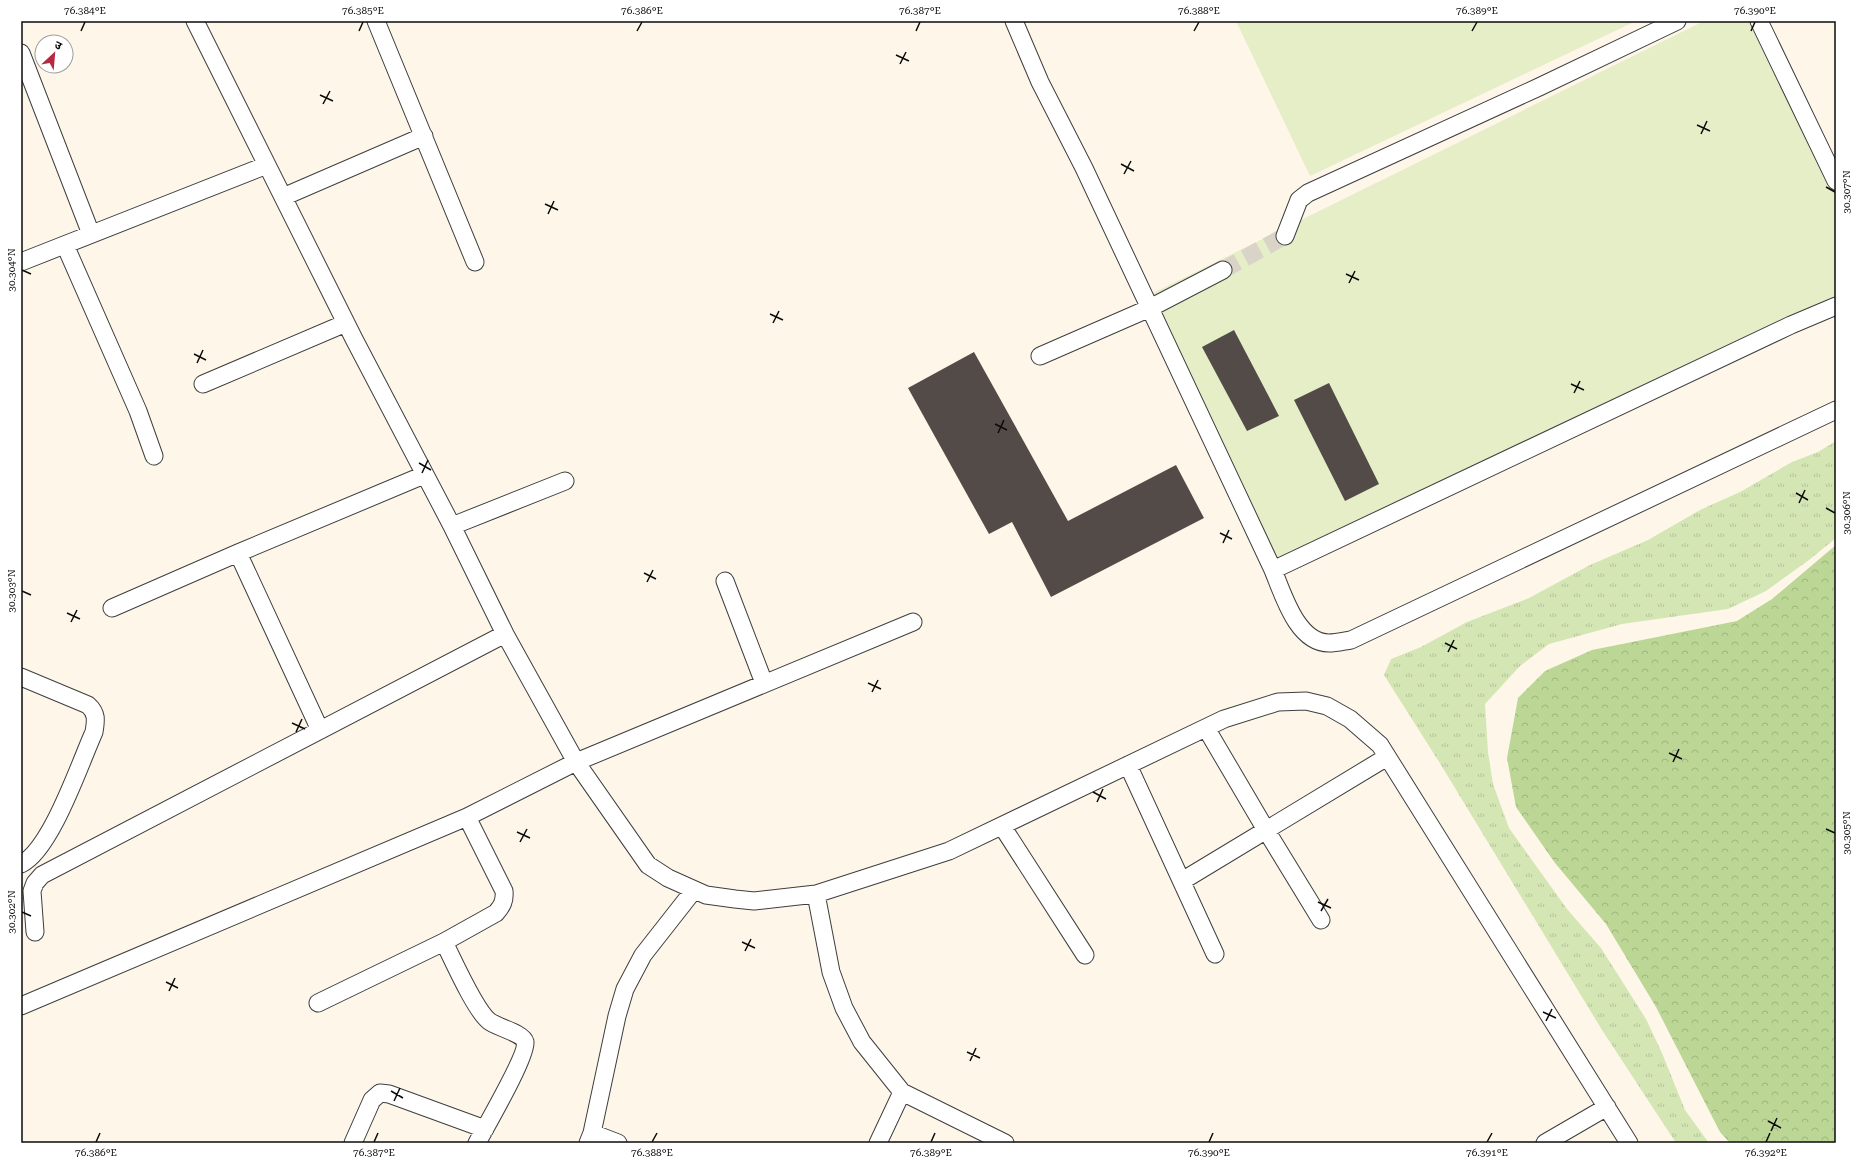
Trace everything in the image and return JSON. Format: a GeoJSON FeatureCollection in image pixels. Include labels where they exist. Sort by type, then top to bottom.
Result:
{"type":"FeatureCollection","features":[{"type":"Feature","properties":{"kind":"street"},"geometry":{"type":"LineString","coordinates":[[195,21],[346,323],[452,526],[504,634],[576,762],[648,865],[668,878],[706,895],[754,901],[816,894],[949,851],[1224,719],[1278,702],[1306,701],[1327,706],[1350,719],[1380,745],[1629,1143]]}},
{"type":"Feature","properties":{"kind":"street"},"geometry":{"type":"LineString","coordinates":[[376,21],[475,262]]}},
{"type":"Feature","properties":{"kind":"street"},"geometry":{"type":"LineString","coordinates":[[1014,21],[1040,82],[1084,168],[1273,570],[1294,621],[1314,639],[1328,643],[1351,640],[1836,410]]}},
{"type":"Feature","properties":{"kind":"street"},"geometry":{"type":"LineString","coordinates":[[1285,236],[1299,200],[1308,193],[1539,87],[1677,21]]}},
{"type":"Feature","properties":{"kind":"street"},"geometry":{"type":"LineString","coordinates":[[1759,21],[1836,181]]}},
{"type":"Feature","properties":{"kind":"street"},"geometry":{"type":"LineString","coordinates":[[21,53],[91,234]]}},
{"type":"Feature","properties":{"kind":"street"},"geometry":{"type":"LineString","coordinates":[[283,196],[424,136]]}},
{"type":"Feature","properties":{"kind":"street"},"geometry":{"type":"LineString","coordinates":[[21,262],[267,165]]}},
{"type":"Feature","properties":{"kind":"street"},"geometry":{"type":"LineString","coordinates":[[65,245],[138,411],[154,456]]}},
{"type":"Feature","properties":{"kind":"street"},"geometry":{"type":"LineString","coordinates":[[1040,356],[1150,308],[1223,270]]}},
{"type":"Feature","properties":{"kind":"street"},"geometry":{"type":"LineString","coordinates":[[1273,570],[1791,325],[1836,306]]}},
{"type":"Feature","properties":{"kind":"street"},"geometry":{"type":"LineString","coordinates":[[203,384],[346,323]]}},
{"type":"Feature","properties":{"kind":"street"},"geometry":{"type":"LineString","coordinates":[[112,608],[238,552],[424,474]]}},
{"type":"Feature","properties":{"kind":"street"},"geometry":{"type":"LineString","coordinates":[[452,526],[564,481]]}},
{"type":"Feature","properties":{"kind":"street"},"geometry":{"type":"LineString","coordinates":[[238,552],[320,730]]}},
{"type":"Feature","properties":{"kind":"street"},"geometry":{"type":"LineString","coordinates":[[725,581],[764,683]]}},
{"type":"Feature","properties":{"kind":"street"},"geometry":{"type":"LineString","coordinates":[[21,1006],[467,817],[576,762],[913,622]]}},
{"type":"Feature","properties":{"kind":"street"},"geometry":{"type":"LineString","coordinates":[[35,932],[32,891],[35,883],[42,875],[504,634]]}},
{"type":"Feature","properties":{"kind":"street"},"geometry":{"type":"LineString","coordinates":[[21,677],[88,705],[94,711],[96,722],[94,732],[53,826],[42,844],[25,862],[21,864]]}},
{"type":"Feature","properties":{"kind":"street"},"geometry":{"type":"LineString","coordinates":[[1206,728],[1321,920]]}},
{"type":"Feature","properties":{"kind":"street"},"geometry":{"type":"LineString","coordinates":[[1182,881],[1388,757]]}},
{"type":"Feature","properties":{"kind":"street"},"geometry":{"type":"LineString","coordinates":[[1128,766],[1215,954]]}},
{"type":"Feature","properties":{"kind":"street"},"geometry":{"type":"LineString","coordinates":[[318,1003],[444,942],[496,913],[505,899],[504,891],[467,817]]}},
{"type":"Feature","properties":{"kind":"street"},"geometry":{"type":"LineString","coordinates":[[1002,826],[1085,955]]}},
{"type":"Feature","properties":{"kind":"street"},"geometry":{"type":"LineString","coordinates":[[618,1143],[590,1138],[617,1016],[625,988],[643,955],[694,890]]}},
{"type":"Feature","properties":{"kind":"street"},"geometry":{"type":"LineString","coordinates":[[816,894],[832,972],[844,1008],[862,1042],[902,1092],[1004,1143]]}},
{"type":"Feature","properties":{"kind":"street"},"geometry":{"type":"LineString","coordinates":[[353,1143],[372,1100],[380,1093],[389,1094],[481,1136],[519,1062],[525,1048],[525,1042],[521,1036],[493,1025],[482,1014],[444,942]]}},
{"type":"Feature","properties":{"kind":"street"},"geometry":{"type":"LineString","coordinates":[[878,1143],[902,1092]]}},
{"type":"Feature","properties":{"kind":"street"},"geometry":{"type":"LineString","coordinates":[[1545,1143],[1607,1107]]}},
{"type":"Feature","properties":{"kind":"green space"},"geometry":{"type":"Polygon","coordinates":[[[1236,21],[1636,21],[1310,176],[1236,21]]]}},
{"type":"Feature","properties":{"kind":"green space"},"geometry":{"type":"Polygon","coordinates":[[[1704,21],[1755,21],[1836,182],[1836,301],[1284,574],[1145,297],[1704,21]]]}},
{"type":"Feature","properties":{"kind":"green space"},"geometry":{"type":"Polygon","coordinates":[[[1836,441],[1836,538],[1809,560],[1766,591],[1728,609],[1622,624],[1549,644],[1520,666],[1485,704],[1488,752],[1493,784],[1509,828],[1567,909],[1601,948],[1646,1019],[1662,1053],[1685,1110],[1709,1143],[1676,1143],[1602,1030],[1441,765],[1384,675],[1391,659],[1421,647],[1467,622],[1529,598],[1590,565],[1648,540],[1700,510],[1740,492],[1792,462],[1818,452],[1836,441]]]}},
{"type":"Feature","properties":{"kind":"green space"},"geometry":{"type":"Polygon","coordinates":[[[1836,545],[1836,1143],[1730,1143],[1720,1132],[1656,1007],[1606,924],[1555,863],[1516,807],[1507,758],[1518,698],[1545,671],[1592,650],[1737,621],[1772,599],[1836,545]]]}},
{"type":"Feature","properties":{"kind":"building"},"geometry":{"type":"Polygon","coordinates":[[[1234,330],[1279,416],[1247,431],[1202,347],[1234,330]]]}},
{"type":"Feature","properties":{"kind":"building"},"geometry":{"type":"Polygon","coordinates":[[[974,352],[1068,521],[1176,465],[1204,518],[1051,597],[1012,522],[989,534],[908,388],[974,352]]]}},
{"type":"Feature","properties":{"kind":"building"},"geometry":{"type":"Polygon","coordinates":[[[1329,383],[1379,484],[1345,501],[1294,400],[1329,383]]]}},
{"type":"Feature","properties":{"kind":"tunnel"},"geometry":{"type":"LineString","coordinates":[[1223,270],[1285,236]]}}]}
